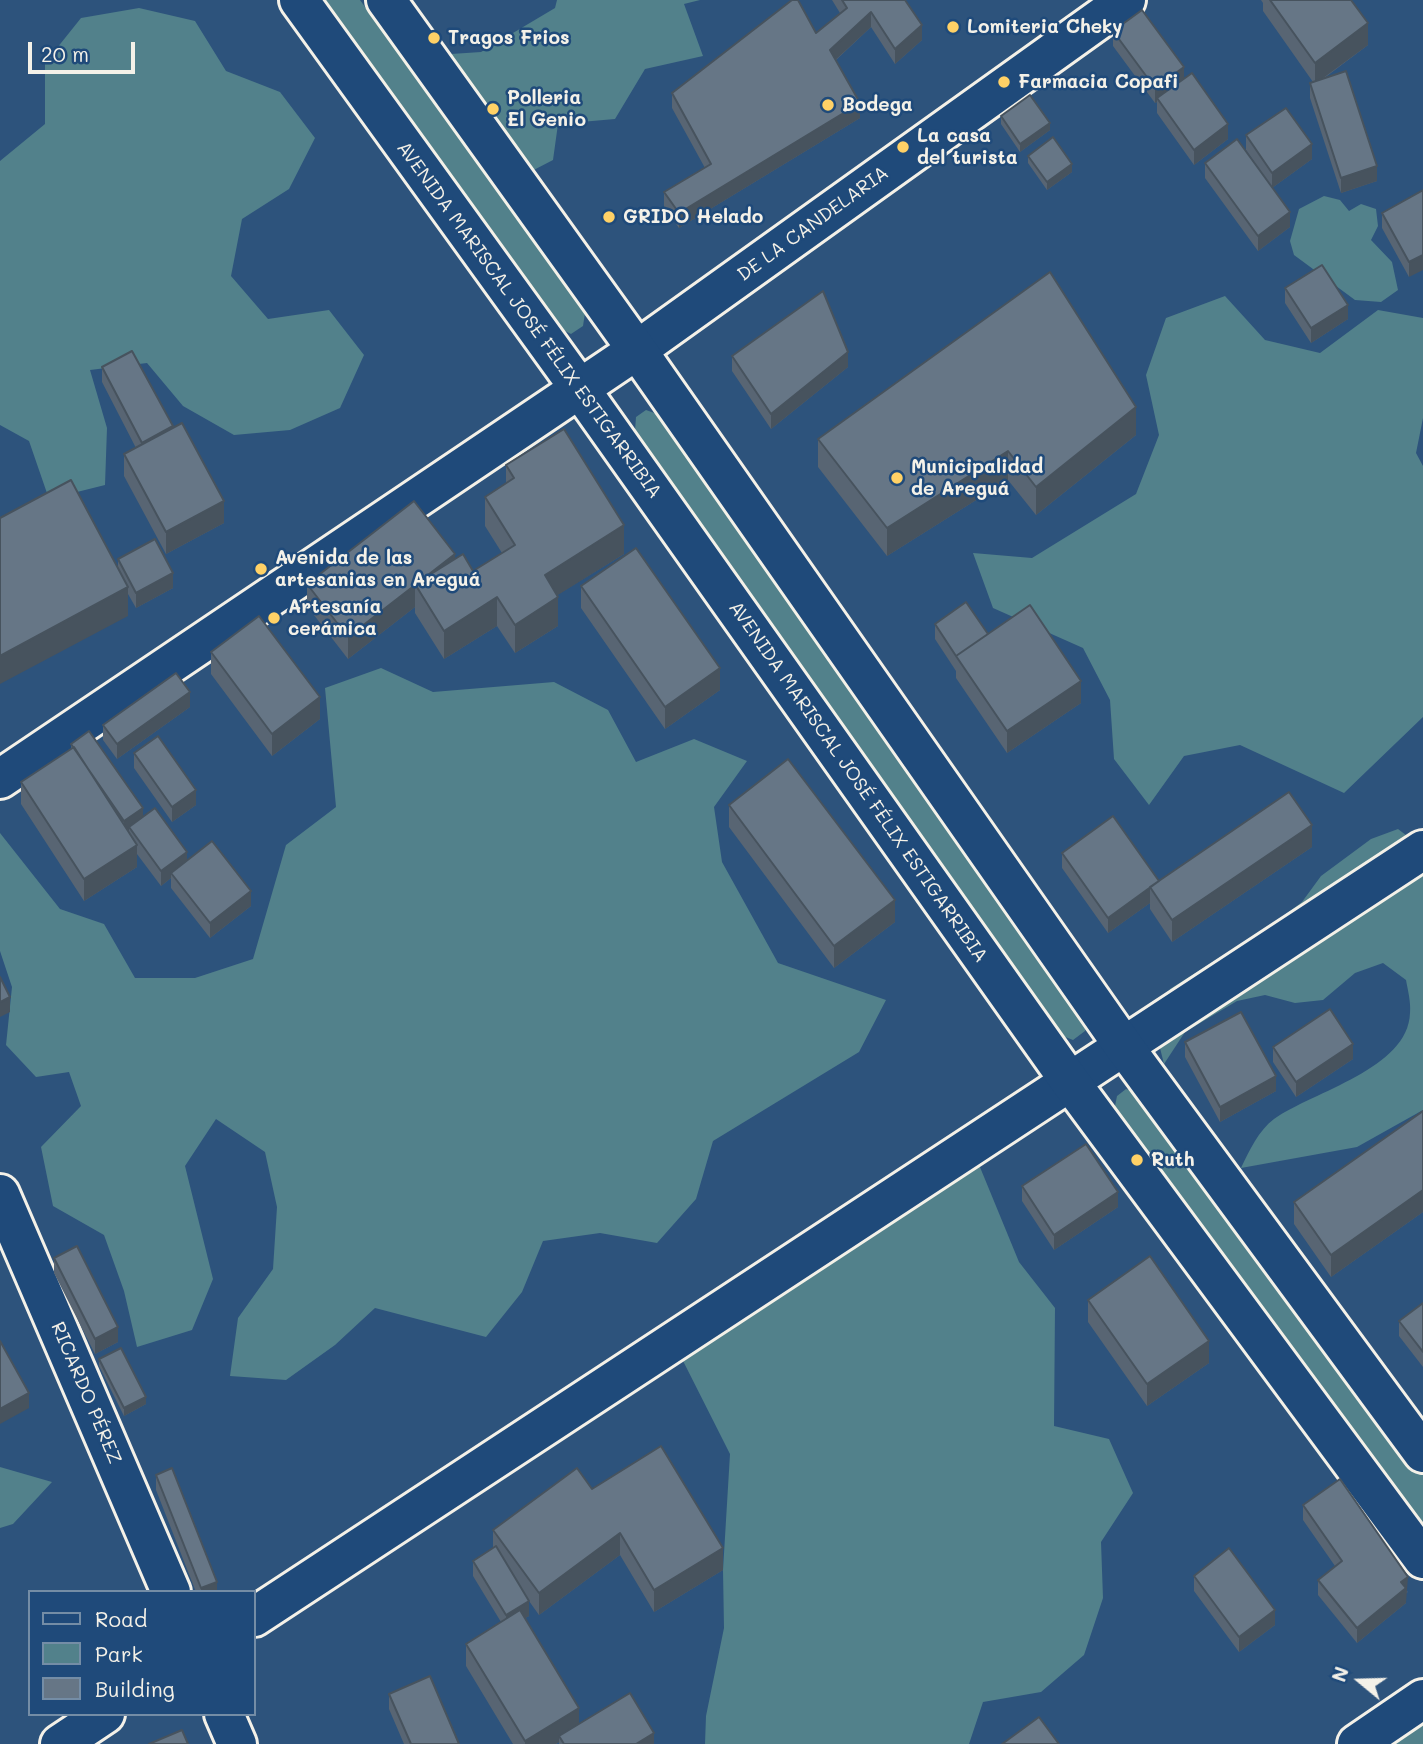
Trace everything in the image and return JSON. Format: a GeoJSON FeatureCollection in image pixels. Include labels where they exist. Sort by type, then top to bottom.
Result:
{"type":"FeatureCollection","features":[{"type":"Feature","properties":{"kind":"main road","name":"AVENIDA MARISCAL JOSÉ FÉLIX ESTIGARRIBIA"},"geometry":{"type":"LineString","coordinates":[[299,0],[580,389],[1071,1083],[1423,1559]]}},
{"type":"Feature","properties":{"kind":"main road"},"geometry":{"type":"LineString","coordinates":[[386,0],[637,349],[1125,1048],[1423,1453]]}},
{"type":"Feature","properties":{"kind":"main road","name":"DE LA CANDELARIA"},"geometry":{"type":"LineString","coordinates":[[0,779],[580,389],[1126,0]]}},
{"type":"Feature","properties":{"kind":"main road"},"geometry":{"type":"LineString","coordinates":[[256,1615],[1125,1048],[1423,850]]}},
{"type":"Feature","properties":{"kind":"main road","name":"RICARDO PÉREZ"},"geometry":{"type":"LineString","coordinates":[[0,1194],[171,1590]]}},
{"type":"Feature","properties":{"kind":"main road"},"geometry":{"type":"LineString","coordinates":[[1357,1744],[1423,1699]]}},
{"type":"Feature","properties":{"kind":"main road"},"geometry":{"type":"LineString","coordinates":[[60,1744],[102,1716]]}},
{"type":"Feature","properties":{"kind":"main road"},"geometry":{"type":"LineString","coordinates":[[225,1716],[237,1744]]}},
{"type":"Feature","properties":{"kind":"green space"},"geometry":{"type":"Polygon","coordinates":[[[325,0],[360,0],[585,313],[583,326],[571,334],[559,328],[325,0]]]}},
{"type":"Feature","properties":{"kind":"green space"},"geometry":{"type":"Polygon","coordinates":[[[557,0],[700,0],[684,4],[703,56],[645,69],[615,119],[558,124],[553,160],[526,174],[515,146],[488,131],[451,54],[481,52],[555,8],[557,0]]]}},
{"type":"Feature","properties":{"kind":"green space"},"geometry":{"type":"Polygon","coordinates":[[[139,8],[195,21],[226,71],[280,92],[315,138],[289,189],[242,219],[231,276],[268,319],[329,310],[364,355],[340,408],[290,430],[234,435],[183,406],[147,363],[90,370],[107,428],[105,485],[49,499],[29,441],[0,425],[0,161],[45,124],[45,63],[81,18],[139,8]]]}},
{"type":"Feature","properties":{"kind":"green space"},"geometry":{"type":"Polygon","coordinates":[[[1324,196],[1340,200],[1349,211],[1361,204],[1376,209],[1378,226],[1371,240],[1392,262],[1398,290],[1381,302],[1355,300],[1294,255],[1290,241],[1299,209],[1324,196]]]}},
{"type":"Feature","properties":{"kind":"green space"},"geometry":{"type":"Polygon","coordinates":[[[1225,296],[1265,340],[1320,353],[1378,310],[1423,318],[1423,418],[1416,453],[1423,466],[1423,717],[1344,793],[1240,745],[1184,756],[1149,805],[1114,759],[1110,700],[1083,648],[993,608],[973,553],[1032,558],[1136,494],[1159,435],[1146,375],[1166,318],[1225,296]]]}},
{"type":"Feature","properties":{"kind":"green space"},"geometry":{"type":"Polygon","coordinates":[[[646,410],[660,415],[1087,1025],[1085,1031],[1073,1040],[1060,1035],[635,431],[636,417],[646,410]]]}},
{"type":"Feature","properties":{"kind":"green space"},"geometry":{"type":"Polygon","coordinates":[[[381,668],[433,692],[554,682],[608,710],[636,762],[694,739],[747,761],[714,807],[722,862],[778,963],[886,1000],[859,1052],[713,1141],[696,1199],[657,1243],[600,1233],[543,1241],[522,1292],[486,1337],[375,1308],[335,1345],[286,1380],[230,1376],[238,1318],[273,1269],[277,1207],[265,1152],[216,1119],[185,1166],[213,1279],[192,1330],[137,1347],[124,1291],[104,1235],[53,1206],[41,1147],[81,1106],[69,1072],[36,1077],[6,1045],[12,987],[0,951],[0,833],[60,909],[104,924],[135,978],[195,978],[253,959],[286,845],[336,807],[325,688],[381,668]]]}},
{"type":"Feature","properties":{"kind":"green space"},"geometry":{"type":"Polygon","coordinates":[[[1398,829],[1423,848],[1423,1110],[1357,1147],[1241,1168],[1259,1135],[1274,1119],[1356,1077],[1394,1049],[1405,1032],[1410,1013],[1406,980],[1383,963],[1355,973],[1323,1000],[1295,1003],[1265,995],[1237,1001],[1185,1032],[1164,1064],[1157,1036],[1170,989],[1273,924],[1302,902],[1321,876],[1371,839],[1398,829]]]}},
{"type":"Feature","properties":{"kind":"green space"},"geometry":{"type":"Polygon","coordinates":[[[1126,1089],[1140,1093],[1423,1475],[1423,1530],[1114,1111],[1117,1096],[1126,1089]]]}},
{"type":"Feature","properties":{"kind":"green space"},"geometry":{"type":"Polygon","coordinates":[[[975,1155],[1019,1262],[1055,1308],[1054,1426],[1109,1439],[1133,1493],[1101,1542],[1103,1598],[1084,1655],[1041,1692],[983,1702],[969,1744],[705,1744],[706,1716],[724,1628],[723,1570],[730,1454],[676,1347],[975,1155]]]}},
{"type":"Feature","properties":{"kind":"green space"},"geometry":{"type":"Polygon","coordinates":[[[0,1467],[52,1482],[13,1524],[0,1528],[0,1467]]]}},
{"type":"Feature","properties":{"kind":"green space"},"geometry":{"type":"Polygon","coordinates":[[[1423,1699],[1423,1744],[1389,1744],[1423,1699]]]}},
{"type":"Feature","properties":{"kind":"building"},"geometry":{"type":"Polygon","coordinates":[[[792,0],[798,0],[816,33],[847,8],[842,0],[905,0],[922,25],[895,49],[871,12],[830,50],[860,103],[679,213],[664,192],[711,164],[672,93],[792,0]]]}},
{"type":"Feature","properties":{"kind":"building"},"geometry":{"type":"Polygon","coordinates":[[[1270,0],[1351,0],[1368,23],[1315,63],[1270,0]]]}},
{"type":"Feature","properties":{"kind":"building"},"geometry":{"type":"Polygon","coordinates":[[[1142,10],[1184,67],[1155,88],[1113,31],[1142,10]]]}},
{"type":"Feature","properties":{"kind":"building"},"geometry":{"type":"Polygon","coordinates":[[[1346,71],[1377,166],[1341,178],[1310,83],[1346,71]]]}},
{"type":"Feature","properties":{"kind":"building"},"geometry":{"type":"Polygon","coordinates":[[[1192,73],[1228,124],[1194,150],[1157,98],[1192,73]]]}},
{"type":"Feature","properties":{"kind":"building"},"geometry":{"type":"Polygon","coordinates":[[[1030,95],[1050,123],[1020,144],[1001,116],[1030,95]]]}},
{"type":"Feature","properties":{"kind":"building"},"geometry":{"type":"Polygon","coordinates":[[[1286,108],[1312,144],[1272,173],[1246,135],[1286,108]]]}},
{"type":"Feature","properties":{"kind":"building"},"geometry":{"type":"Polygon","coordinates":[[[1053,137],[1072,164],[1047,182],[1028,156],[1053,137]]]}},
{"type":"Feature","properties":{"kind":"building"},"geometry":{"type":"Polygon","coordinates":[[[1237,139],[1290,212],[1258,236],[1205,163],[1237,139]]]}},
{"type":"Feature","properties":{"kind":"building"},"geometry":{"type":"Polygon","coordinates":[[[1423,190],[1423,255],[1409,262],[1382,213],[1423,190]]]}},
{"type":"Feature","properties":{"kind":"building"},"geometry":{"type":"Polygon","coordinates":[[[1322,265],[1348,305],[1311,328],[1285,288],[1322,265]]]}},
{"type":"Feature","properties":{"kind":"building"},"geometry":{"type":"Polygon","coordinates":[[[1050,272],[1136,407],[1036,487],[1008,451],[887,528],[818,439],[1050,272]]]}},
{"type":"Feature","properties":{"kind":"building"},"geometry":{"type":"Polygon","coordinates":[[[823,291],[848,352],[771,414],[732,356],[823,291]]]}},
{"type":"Feature","properties":{"kind":"building"},"geometry":{"type":"Polygon","coordinates":[[[132,351],[173,426],[142,443],[102,367],[132,351]]]}},
{"type":"Feature","properties":{"kind":"building"},"geometry":{"type":"Polygon","coordinates":[[[182,423],[224,501],[166,532],[124,454],[182,423]]]}},
{"type":"Feature","properties":{"kind":"building"},"geometry":{"type":"Polygon","coordinates":[[[564,429],[624,525],[545,575],[558,597],[515,625],[497,597],[444,631],[415,584],[463,554],[473,571],[515,545],[485,497],[514,478],[506,465],[564,429]]]}},
{"type":"Feature","properties":{"kind":"building"},"geometry":{"type":"Polygon","coordinates":[[[71,480],[128,587],[0,656],[0,518],[71,480]]]}},
{"type":"Feature","properties":{"kind":"building"},"geometry":{"type":"Polygon","coordinates":[[[414,501],[455,554],[348,637],[307,584],[414,501]]]}},
{"type":"Feature","properties":{"kind":"building"},"geometry":{"type":"Polygon","coordinates":[[[155,539],[173,573],[136,593],[118,559],[155,539]]]}},
{"type":"Feature","properties":{"kind":"building"},"geometry":{"type":"Polygon","coordinates":[[[636,548],[720,668],[665,707],[581,586],[636,548]]]}},
{"type":"Feature","properties":{"kind":"building"},"geometry":{"type":"Polygon","coordinates":[[[966,602],[988,634],[956,656],[935,624],[966,602]]]}},
{"type":"Feature","properties":{"kind":"building"},"geometry":{"type":"Polygon","coordinates":[[[1030,605],[1081,681],[1007,731],[956,656],[1030,605]]]}},
{"type":"Feature","properties":{"kind":"building"},"geometry":{"type":"Polygon","coordinates":[[[259,616],[320,697],[272,734],[211,652],[259,616]]]}},
{"type":"Feature","properties":{"kind":"building"},"geometry":{"type":"Polygon","coordinates":[[[176,673],[190,692],[117,744],[103,725],[176,673]]]}},
{"type":"Feature","properties":{"kind":"building"},"geometry":{"type":"Polygon","coordinates":[[[89,731],[143,808],[124,821],[71,744],[89,731]]]}},
{"type":"Feature","properties":{"kind":"building"},"geometry":{"type":"Polygon","coordinates":[[[158,736],[196,790],[172,807],[134,753],[158,736]]]}},
{"type":"Feature","properties":{"kind":"building"},"geometry":{"type":"Polygon","coordinates":[[[74,747],[137,845],[84,879],[21,782],[74,747]]]}},
{"type":"Feature","properties":{"kind":"building"},"geometry":{"type":"Polygon","coordinates":[[[788,759],[895,900],[834,946],[729,805],[788,759]]]}},
{"type":"Feature","properties":{"kind":"building"},"geometry":{"type":"Polygon","coordinates":[[[1289,792],[1312,825],[1172,920],[1150,887],[1289,792]]]}},
{"type":"Feature","properties":{"kind":"building"},"geometry":{"type":"Polygon","coordinates":[[[155,808],[187,852],[161,871],[129,827],[155,808]]]}},
{"type":"Feature","properties":{"kind":"building"},"geometry":{"type":"Polygon","coordinates":[[[1113,816],[1159,881],[1108,918],[1062,853],[1113,816]]]}},
{"type":"Feature","properties":{"kind":"building"},"geometry":{"type":"Polygon","coordinates":[[[212,841],[251,891],[210,923],[171,873],[212,841]]]}},
{"type":"Feature","properties":{"kind":"building"},"geometry":{"type":"Polygon","coordinates":[[[0,977],[10,997],[0,1002],[0,977]]]}},
{"type":"Feature","properties":{"kind":"building"},"geometry":{"type":"Polygon","coordinates":[[[1330,1009],[1353,1044],[1296,1082],[1273,1047],[1330,1009]]]}},
{"type":"Feature","properties":{"kind":"building"},"geometry":{"type":"Polygon","coordinates":[[[1241,1012],[1276,1076],[1220,1107],[1185,1042],[1241,1012]]]}},
{"type":"Feature","properties":{"kind":"building"},"geometry":{"type":"Polygon","coordinates":[[[1423,1111],[1423,1190],[1331,1255],[1294,1202],[1423,1111]]]}},
{"type":"Feature","properties":{"kind":"building"},"geometry":{"type":"Polygon","coordinates":[[[1086,1144],[1118,1192],[1054,1235],[1022,1186],[1086,1144]]]}},
{"type":"Feature","properties":{"kind":"building"},"geometry":{"type":"Polygon","coordinates":[[[77,1246],[118,1327],[95,1339],[54,1258],[77,1246]]]}},
{"type":"Feature","properties":{"kind":"building"},"geometry":{"type":"Polygon","coordinates":[[[1150,1256],[1209,1341],[1147,1384],[1088,1300],[1150,1256]]]}},
{"type":"Feature","properties":{"kind":"building"},"geometry":{"type":"Polygon","coordinates":[[[1423,1303],[1423,1352],[1399,1321],[1423,1303]]]}},
{"type":"Feature","properties":{"kind":"building"},"geometry":{"type":"Polygon","coordinates":[[[0,1341],[29,1393],[0,1409],[0,1341]]]}},
{"type":"Feature","properties":{"kind":"building"},"geometry":{"type":"Polygon","coordinates":[[[121,1348],[146,1397],[124,1408],[99,1359],[121,1348]]]}},
{"type":"Feature","properties":{"kind":"building"},"geometry":{"type":"Polygon","coordinates":[[[661,1446],[723,1548],[654,1590],[620,1533],[539,1593],[493,1530],[577,1468],[592,1489],[661,1446]]]}},
{"type":"Feature","properties":{"kind":"building"},"geometry":{"type":"Polygon","coordinates":[[[172,1468],[217,1582],[201,1588],[156,1475],[172,1468]]]}},
{"type":"Feature","properties":{"kind":"building"},"geometry":{"type":"Polygon","coordinates":[[[1340,1479],[1408,1577],[1401,1582],[1406,1588],[1357,1628],[1318,1580],[1342,1561],[1303,1505],[1340,1479]]]}},
{"type":"Feature","properties":{"kind":"building"},"geometry":{"type":"Polygon","coordinates":[[[496,1546],[529,1601],[506,1615],[473,1561],[496,1546]]]}},
{"type":"Feature","properties":{"kind":"building"},"geometry":{"type":"Polygon","coordinates":[[[1229,1548],[1275,1610],[1239,1637],[1194,1576],[1229,1548]]]}},
{"type":"Feature","properties":{"kind":"building"},"geometry":{"type":"Polygon","coordinates":[[[520,1610],[579,1708],[525,1741],[466,1644],[520,1610]]]}},
{"type":"Feature","properties":{"kind":"building"},"geometry":{"type":"Polygon","coordinates":[[[430,1676],[459,1744],[411,1744],[389,1694],[430,1676]]]}},
{"type":"Feature","properties":{"kind":"building"},"geometry":{"type":"Polygon","coordinates":[[[630,1693],[654,1733],[636,1744],[564,1744],[559,1736],[630,1693]]]}},
{"type":"Feature","properties":{"kind":"building"},"geometry":{"type":"Polygon","coordinates":[[[1039,1717],[1059,1744],[1002,1744],[1039,1717]]]}},
{"type":"Feature","properties":{"kind":"building"},"geometry":{"type":"Polygon","coordinates":[[[182,1730],[188,1744],[149,1744],[182,1730]]]}},
{"type":"Feature","properties":{"kind":"place","name":"Lomiteria Cheky"},"geometry":{"type":"Point","coordinates":[953,27]}},
{"type":"Feature","properties":{"kind":"place","name":"Tragos Frios"},"geometry":{"type":"Point","coordinates":[434,38]}},
{"type":"Feature","properties":{"kind":"place","name":"Farmacia Copafi"},"geometry":{"type":"Point","coordinates":[1004,82]}},
{"type":"Feature","properties":{"kind":"place","name":"Bodega"},"geometry":{"type":"Point","coordinates":[828,105]}},
{"type":"Feature","properties":{"kind":"place","name":"Polleria El Genio"},"geometry":{"type":"Point","coordinates":[493,109]}},
{"type":"Feature","properties":{"kind":"place","name":"La casa del turista"},"geometry":{"type":"Point","coordinates":[903,147]}},
{"type":"Feature","properties":{"kind":"place","name":"GRIDO Helado"},"geometry":{"type":"Point","coordinates":[609,217]}},
{"type":"Feature","properties":{"kind":"place","name":"Municipalidad de Areguá"},"geometry":{"type":"Point","coordinates":[897,478]}},
{"type":"Feature","properties":{"kind":"place","name":"Avenida de las artesanias en Areguá"},"geometry":{"type":"Point","coordinates":[261,569]}},
{"type":"Feature","properties":{"kind":"place","name":"Artesanía cerámica"},"geometry":{"type":"Point","coordinates":[274,618]}},
{"type":"Feature","properties":{"kind":"place","name":"Ruth"},"geometry":{"type":"Point","coordinates":[1137,1160]}}]}
